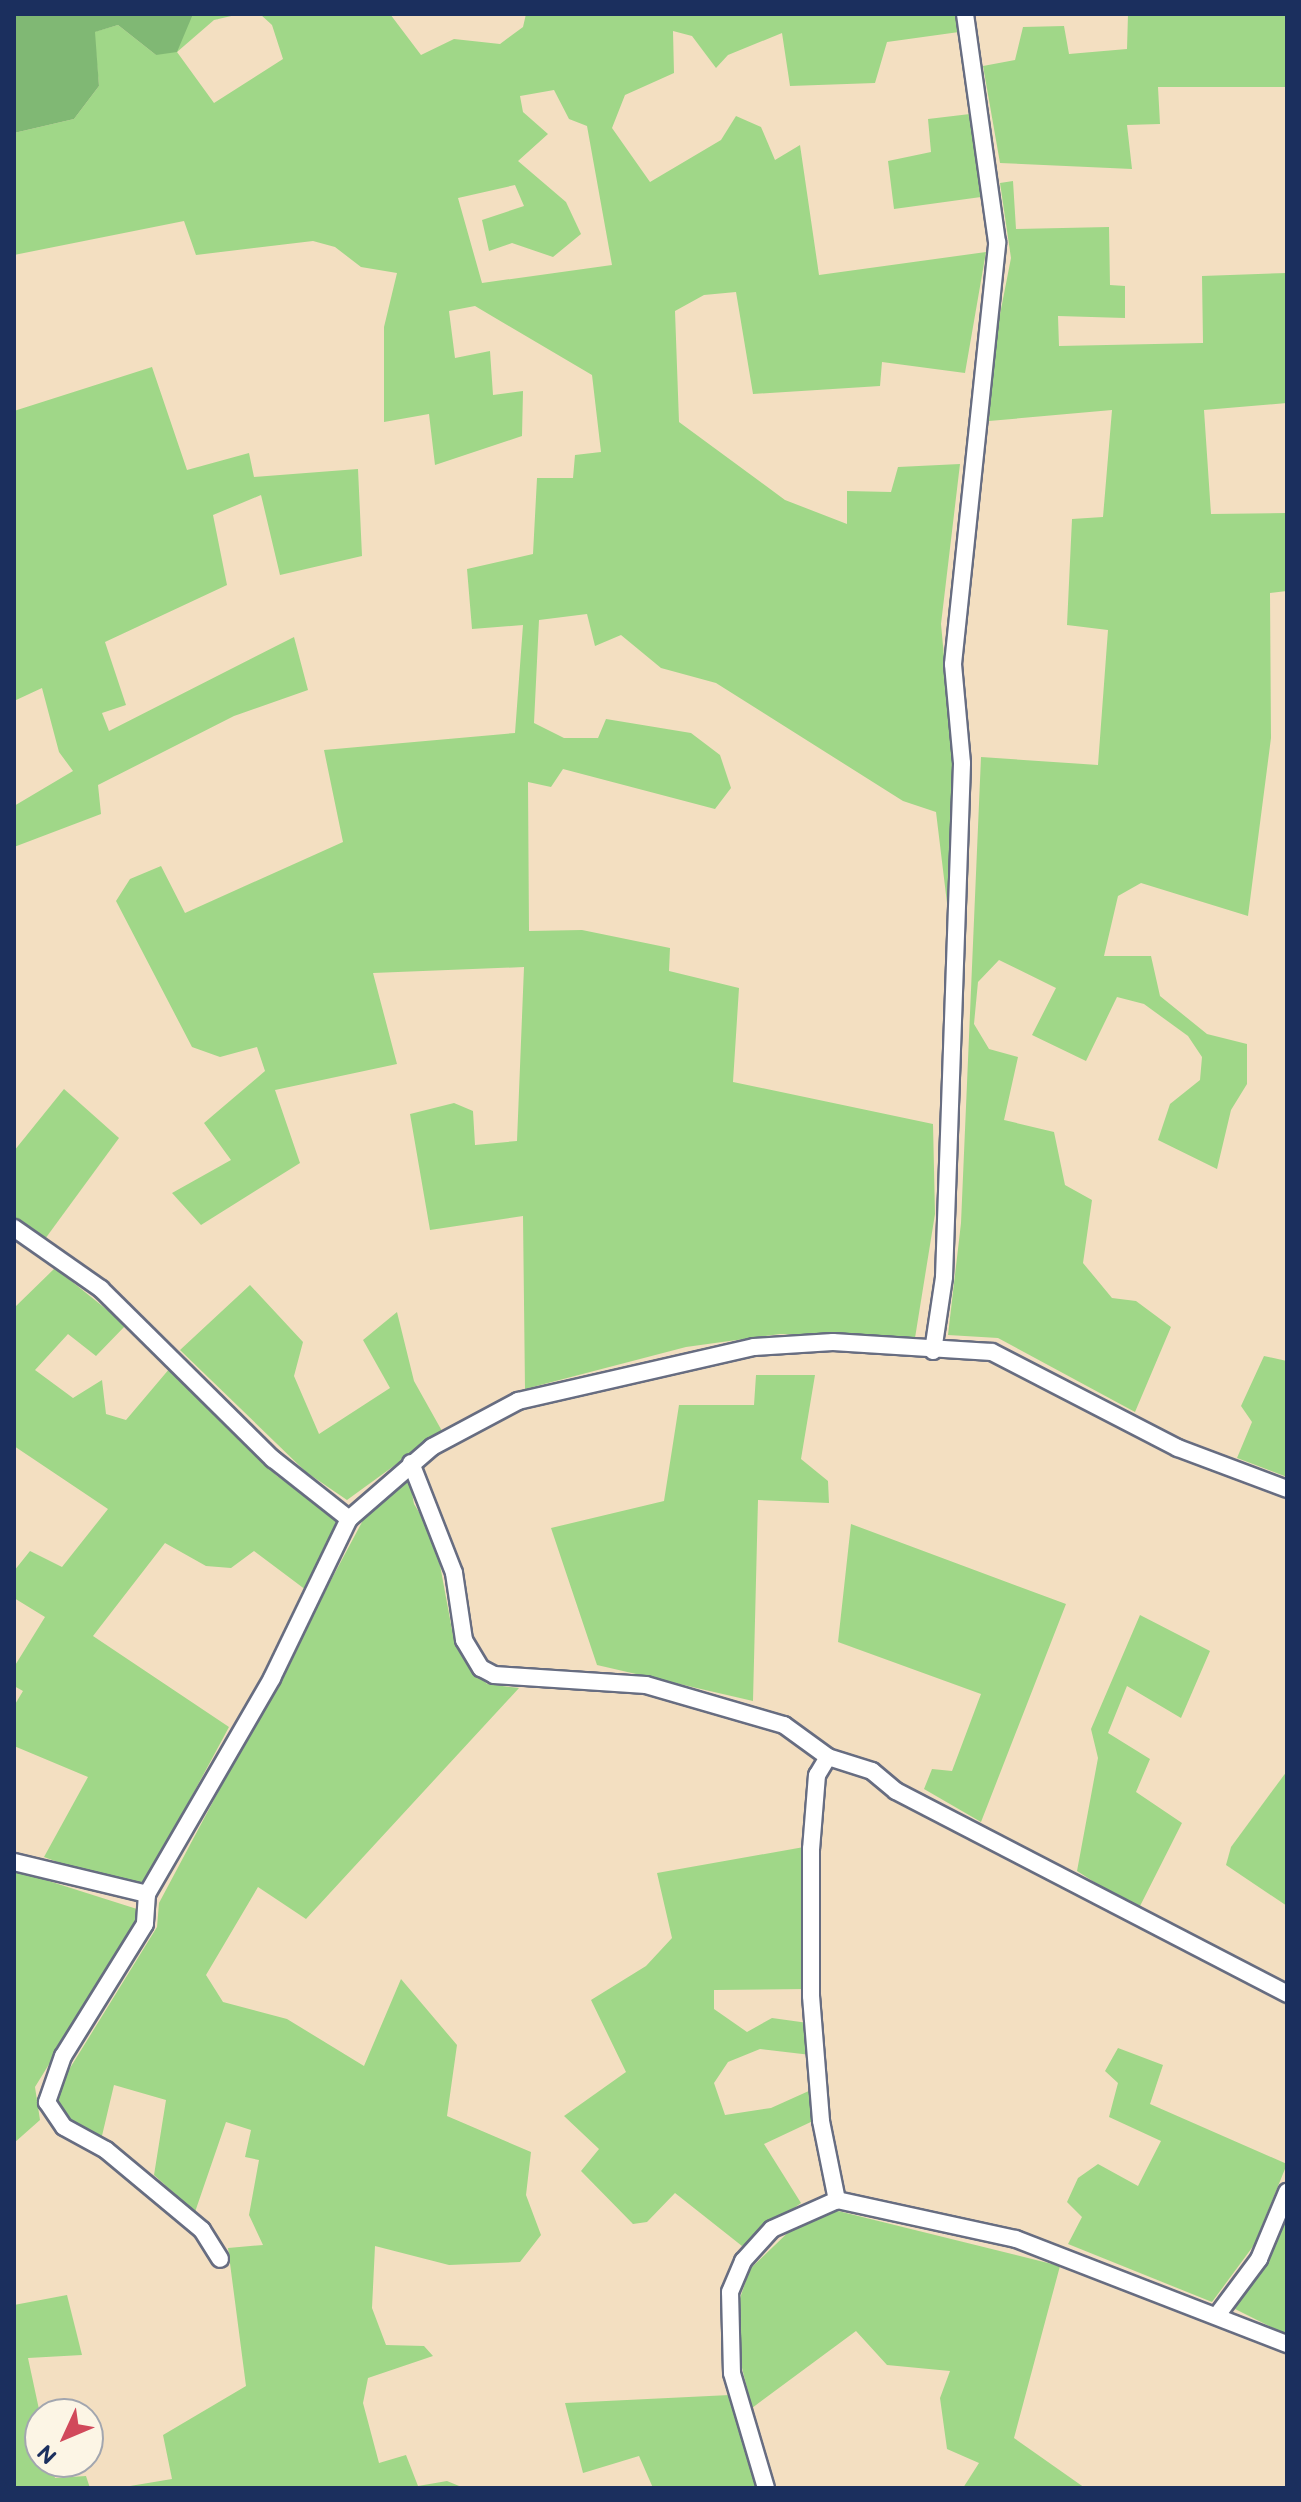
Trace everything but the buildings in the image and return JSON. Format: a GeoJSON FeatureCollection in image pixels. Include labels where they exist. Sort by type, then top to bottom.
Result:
{"type":"FeatureCollection","features":[{"type":"Feature","properties":{"kind":"street"},"geometry":{"type":"LineString","coordinates":[[933,1351],[944,1277],[962,763],[953,664],[997,242],[965,14]]}},
{"type":"Feature","properties":{"kind":"street"},"geometry":{"type":"LineString","coordinates":[[14,1228],[101,1289],[273,1459],[349,1519]]}},
{"type":"Feature","properties":{"kind":"street"},"geometry":{"type":"LineString","coordinates":[[220,2259],[202,2230],[106,2150],[64,2127],[47,2102],[63,2056],[145,1924],[147,1894],[272,1678],[349,1519],[411,1463],[484,1413],[690,1358],[833,1342],[1010,1357],[1178,1448],[1287,1489]]}},
{"type":"Feature","properties":{"kind":"street"},"geometry":{"type":"LineString","coordinates":[[411,1463],[454,1573],[464,1640],[481,1668],[494,1675],[590,1676],[720,1703],[784,1725],[828,1757],[872,1771],[896,1791],[1287,1994]]}},
{"type":"Feature","properties":{"kind":"street"},"geometry":{"type":"LineString","coordinates":[[828,1757],[817,1775],[811,1849],[811,1996],[837,2200]]}},
{"type":"Feature","properties":{"kind":"street"},"geometry":{"type":"LineString","coordinates":[[14,1862],[147,1894]]}},
{"type":"Feature","properties":{"kind":"street"},"geometry":{"type":"LineString","coordinates":[[1218,2314],[1259,2259],[1287,2192]]}},
{"type":"Feature","properties":{"kind":"street"},"geometry":{"type":"LineString","coordinates":[[766,2488],[732,2373],[730,2292],[743,2261],[772,2229],[837,2200],[1016,2239],[1218,2314],[1287,2344]]}},
{"type":"Feature","properties":{"kind":"green space"},"geometry":{"type":"Polygon","coordinates":[[[14,14],[193,14],[177,52],[156,55],[118,25],[95,32],[99,86],[74,119],[14,133],[14,14]]]}},
{"type":"Feature","properties":{"kind":"green space"},"geometry":{"type":"Polygon","coordinates":[[[193,14],[240,14],[214,20],[177,52],[214,103],[283,59],[272,25],[260,14],[390,14],[421,55],[454,39],[500,44],[523,27],[526,14],[957,14],[959,32],[887,42],[875,83],[790,86],[782,33],[728,55],[716,68],[692,36],[673,31],[674,73],[625,95],[612,128],[650,182],[721,140],[736,116],[761,127],[775,160],[800,145],[819,275],[986,252],[965,373],[882,362],[880,386],[753,394],[736,292],[704,295],[675,311],[679,422],[785,500],[847,524],[847,491],[891,492],[898,467],[960,464],[941,624],[954,765],[947,903],[936,812],[903,801],[716,683],[661,668],[621,635],[595,646],[587,614],[539,620],[534,723],[564,738],[598,738],[606,719],[691,733],[720,755],[731,788],[715,809],[563,769],[551,787],[528,782],[529,931],[582,930],[670,948],[669,971],[739,988],[733,1082],[933,1124],[935,1214],[915,1338],[780,1334],[686,1347],[525,1389],[523,1216],[430,1230],[410,1114],[454,1103],[473,1111],[475,1145],[517,1141],[524,967],[373,973],[397,1064],[275,1090],[300,1163],[201,1225],[172,1193],[231,1160],[204,1123],[265,1071],[257,1047],[220,1057],[192,1047],[116,901],[130,879],[161,866],[185,913],[343,842],[324,750],[515,733],[523,625],[472,629],[467,569],[533,554],[537,478],[573,478],[575,455],[601,452],[592,375],[475,306],[449,311],[455,358],[490,351],[493,395],[523,391],[522,436],[435,465],[429,414],[384,422],[384,327],[397,273],[361,267],[335,247],[313,241],[196,255],[184,221],[14,255],[14,133],[74,119],[99,86],[94,32],[118,25],[156,55],[193,14]],[[554,90],[520,96],[523,112],[548,134],[518,161],[566,202],[581,234],[553,257],[512,243],[489,251],[482,220],[524,206],[515,185],[458,198],[482,283],[612,265],[587,126],[569,119],[554,90]]]}},
{"type":"Feature","properties":{"kind":"green space"},"geometry":{"type":"Polygon","coordinates":[[[1128,14],[1287,14],[1287,87],[1158,87],[1160,124],[1127,125],[1132,169],[1000,163],[983,66],[1015,60],[1023,27],[1064,26],[1069,54],[1127,49],[1128,14]]]}},
{"type":"Feature","properties":{"kind":"green space"},"geometry":{"type":"Polygon","coordinates":[[[970,114],[981,197],[894,209],[888,161],[931,152],[928,119],[970,114]]]}},
{"type":"Feature","properties":{"kind":"green space"},"geometry":{"type":"Polygon","coordinates":[[[1013,181],[1016,229],[1109,227],[1110,285],[1125,286],[1125,318],[1058,316],[1059,346],[1203,343],[1202,276],[1287,273],[1287,403],[1204,410],[1211,514],[1287,513],[1287,591],[1270,593],[1271,738],[1248,916],[1141,883],[1118,896],[1104,956],[1151,956],[1160,996],[1207,1034],[1247,1044],[1247,1084],[1231,1110],[1217,1169],[1158,1140],[1170,1104],[1200,1080],[1202,1057],[1188,1036],[1144,1004],[1117,997],[1086,1061],[1032,1035],[1056,988],[999,960],[978,982],[974,1024],[989,1049],[1018,1057],[1004,1120],[1054,1132],[1065,1185],[1092,1200],[1083,1263],[1112,1298],[1136,1301],[1171,1327],[1135,1412],[998,1338],[948,1335],[961,1223],[981,757],[1098,765],[1108,630],[1067,625],[1072,519],[1103,517],[1112,410],[989,421],[993,350],[1011,258],[1000,183],[1013,181]]]}},
{"type":"Feature","properties":{"kind":"green space"},"geometry":{"type":"Polygon","coordinates":[[[152,367],[187,470],[249,453],[254,477],[358,469],[362,556],[280,575],[261,495],[213,515],[227,585],[105,642],[126,705],[102,713],[109,731],[294,637],[308,690],[234,716],[98,785],[101,814],[14,847],[14,806],[73,771],[59,752],[42,688],[14,701],[14,411],[152,367]]]}},
{"type":"Feature","properties":{"kind":"green space"},"geometry":{"type":"Polygon","coordinates":[[[64,1089],[119,1138],[45,1239],[14,1218],[14,1151],[64,1089]]]}},
{"type":"Feature","properties":{"kind":"green space"},"geometry":{"type":"Polygon","coordinates":[[[55,1268],[126,1325],[96,1356],[68,1334],[35,1370],[73,1398],[102,1380],[106,1414],[126,1420],[170,1368],[277,1476],[341,1520],[306,1590],[254,1551],[231,1568],[206,1566],[165,1543],[93,1636],[229,1727],[144,1885],[120,1885],[44,1857],[88,1777],[14,1746],[14,1706],[23,1691],[14,1686],[14,1667],[45,1617],[14,1598],[14,1571],[30,1551],[62,1567],[108,1509],[14,1446],[14,1308],[55,1268]]]}},
{"type":"Feature","properties":{"kind":"green space"},"geometry":{"type":"Polygon","coordinates":[[[250,1285],[303,1342],[294,1376],[319,1434],[390,1388],[363,1340],[397,1312],[414,1381],[442,1431],[347,1500],[306,1472],[180,1350],[250,1285]]]}},
{"type":"Feature","properties":{"kind":"green space"},"geometry":{"type":"Polygon","coordinates":[[[1264,1356],[1287,1361],[1287,1477],[1237,1458],[1252,1422],[1241,1406],[1264,1356]]]}},
{"type":"Feature","properties":{"kind":"green space"},"geometry":{"type":"Polygon","coordinates":[[[756,1375],[815,1375],[801,1459],[828,1481],[829,1503],[758,1500],[753,1701],[597,1665],[551,1528],[664,1501],[679,1405],[754,1405],[756,1375]]]}},
{"type":"Feature","properties":{"kind":"green space"},"geometry":{"type":"Polygon","coordinates":[[[408,1472],[414,1504],[435,1538],[455,1646],[487,1684],[519,1688],[306,1919],[258,1887],[206,1975],[223,2002],[287,2019],[364,2066],[401,1979],[457,2045],[447,2116],[531,2152],[526,2195],[541,2235],[520,2262],[449,2265],[375,2246],[372,2308],[386,2345],[424,2346],[433,2356],[368,2378],[363,2403],[379,2463],[406,2455],[418,2486],[447,2481],[464,2488],[118,2488],[172,2479],[163,2435],[246,2386],[228,2248],[263,2245],[249,2215],[259,2160],[245,2157],[251,2130],[226,2122],[195,2212],[154,2175],[166,2100],[114,2085],[101,2140],[68,2123],[54,2094],[157,1927],[159,1903],[370,1507],[408,1472]]]}},
{"type":"Feature","properties":{"kind":"green space"},"geometry":{"type":"Polygon","coordinates":[[[851,1524],[1066,1604],[981,1822],[924,1789],[932,1769],[952,1771],[981,1694],[838,1642],[851,1524]]]}},
{"type":"Feature","properties":{"kind":"green space"},"geometry":{"type":"Polygon","coordinates":[[[1140,1615],[1210,1651],[1181,1718],[1127,1686],[1108,1733],[1150,1759],[1136,1792],[1182,1823],[1138,1910],[1077,1871],[1098,1758],[1091,1729],[1140,1615]]]}},
{"type":"Feature","properties":{"kind":"green space"},"geometry":{"type":"Polygon","coordinates":[[[1287,1771],[1287,1906],[1226,1865],[1231,1847],[1287,1771]]]}},
{"type":"Feature","properties":{"kind":"green space"},"geometry":{"type":"Polygon","coordinates":[[[804,1847],[807,1989],[714,1990],[714,2009],[747,2032],[772,2018],[808,2023],[811,2055],[760,2049],[728,2062],[714,2083],[725,2115],[771,2108],[811,2090],[813,2121],[764,2144],[801,2203],[742,2246],[675,2193],[647,2222],[633,2224],[581,2171],[599,2149],[564,2116],[626,2072],[591,2000],[646,1966],[672,1938],[657,1873],[804,1847]]]}},
{"type":"Feature","properties":{"kind":"green space"},"geometry":{"type":"Polygon","coordinates":[[[14,1870],[137,1909],[136,1923],[35,2087],[40,2120],[14,2143],[14,1870]]]}},
{"type":"Feature","properties":{"kind":"green space"},"geometry":{"type":"Polygon","coordinates":[[[1118,2048],[1163,2065],[1150,2104],[1287,2164],[1254,2245],[1212,2302],[1068,2244],[1082,2217],[1067,2202],[1078,2178],[1098,2164],[1138,2186],[1161,2141],[1109,2117],[1118,2083],[1105,2071],[1118,2048]]]}},
{"type":"Feature","properties":{"kind":"green space"},"geometry":{"type":"Polygon","coordinates":[[[838,2211],[1060,2266],[1014,2438],[1085,2488],[963,2488],[979,2463],[947,2449],[940,2398],[950,2371],[887,2365],[856,2331],[752,2408],[738,2352],[739,2301],[750,2269],[801,2220],[838,2211]]]}},
{"type":"Feature","properties":{"kind":"green space"},"geometry":{"type":"Polygon","coordinates":[[[1287,2219],[1287,2335],[1235,2309],[1287,2219]]]}},
{"type":"Feature","properties":{"kind":"green space"},"geometry":{"type":"Polygon","coordinates":[[[67,2295],[82,2355],[28,2358],[37,2398],[24,2398],[24,2478],[87,2478],[90,2488],[14,2488],[14,2305],[67,2295]]]}},
{"type":"Feature","properties":{"kind":"green space"},"geometry":{"type":"Polygon","coordinates":[[[730,2395],[758,2488],[653,2488],[639,2456],[583,2473],[565,2403],[730,2395]]]}}]}
